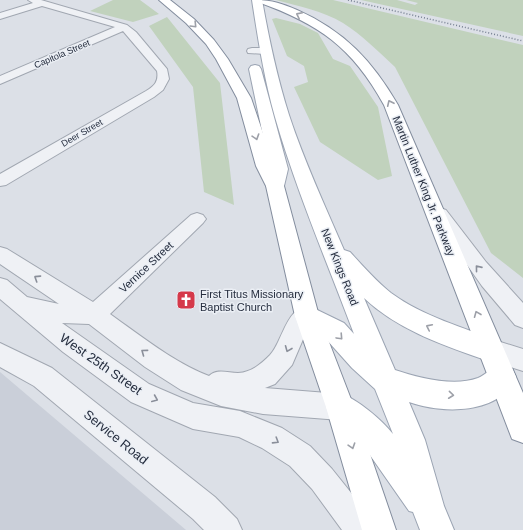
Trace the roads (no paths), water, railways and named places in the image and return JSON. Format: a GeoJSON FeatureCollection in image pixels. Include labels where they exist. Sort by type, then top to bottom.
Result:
{"type":"FeatureCollection","features":[{"type":"Feature","properties":{"kind":"main road"},"geometry":{"type":"LineString","coordinates":[[164,0],[190,20],[222,59],[234,78],[244,98],[265,166],[275,186]]}},
{"type":"Feature","properties":{"kind":"main road","name":"New Kings Road"},"geometry":{"type":"LineString","coordinates":[[261,1],[256,47],[261,99],[278,169],[275,186],[307,316],[340,407],[378,530]]}},
{"type":"Feature","properties":{"kind":"main road","name":"Martin Luther King Jr. Parkway"},"geometry":{"type":"LineString","coordinates":[[261,1],[299,15],[332,34],[346,44],[368,66],[379,82],[391,105],[523,428]]}},
{"type":"Feature","properties":{"kind":"main road","name":"New Kings Road"},"geometry":{"type":"LineString","coordinates":[[256,47],[302,173],[410,440],[432,519]]}},
{"type":"Feature","properties":{"kind":"main road"},"geometry":{"type":"LineString","coordinates":[[332,247],[357,275],[384,300],[410,318],[444,334],[491,350]]}},
{"type":"Feature","properties":{"kind":"main road"},"geometry":{"type":"LineString","coordinates":[[307,316],[335,331],[361,359],[386,380],[417,391],[461,396],[486,390],[502,376]]}},
{"type":"Feature","properties":{"kind":"main road"},"geometry":{"type":"LineString","coordinates":[[340,407],[376,437],[432,519]]}},
{"type":"Feature","properties":{"kind":"street"},"geometry":{"type":"LineString","coordinates":[[0,16],[37,1],[124,27]]}},
{"type":"Feature","properties":{"kind":"street","name":"Capitola Street"},"geometry":{"type":"LineString","coordinates":[[0,80],[124,27]]}},
{"type":"Feature","properties":{"kind":"street","name":"Deer Street"},"geometry":{"type":"LineString","coordinates":[[0,181],[150,94],[163,82],[163,71],[132,34],[124,27]]}},
{"type":"Feature","properties":{"kind":"street"},"geometry":{"type":"LineString","coordinates":[[430,199],[467,255],[499,294],[523,318]]}},
{"type":"Feature","properties":{"kind":"street","name":"Vernice Street"},"geometry":{"type":"LineString","coordinates":[[94,315],[197,219]]}},
{"type":"Feature","properties":{"kind":"street"},"geometry":{"type":"LineString","coordinates":[[0,254],[94,315],[154,359],[190,381],[221,393],[263,401],[340,407]]}},
{"type":"Feature","properties":{"kind":"street","name":"West 25th Street"},"geometry":{"type":"LineString","coordinates":[[0,286],[20,304],[72,344],[140,393],[193,416],[240,424],[278,442],[300,456],[322,479],[361,530]]}},
{"type":"Feature","properties":{"kind":"street"},"geometry":{"type":"LineString","coordinates":[[20,304],[63,314],[72,313],[94,315]]}},
{"type":"Feature","properties":{"kind":"street"},"geometry":{"type":"LineString","coordinates":[[190,381],[239,385],[266,376],[284,357],[298,324],[307,316]]}},
{"type":"Feature","properties":{"kind":"street"},"geometry":{"type":"LineString","coordinates":[[491,350],[523,360]]}},
{"type":"Feature","properties":{"kind":"street","name":"Service Road"},"geometry":{"type":"LineString","coordinates":[[0,354],[43,377],[204,508],[226,530]]}},
{"type":"Feature","properties":{"kind":"railway"},"geometry":{"type":"LineString","coordinates":[[348,0],[523,41]]}},
{"type":"Feature","properties":{"kind":"place","name":"First Titus Missionary Baptist Church"},"geometry":{"type":"Point","coordinates":[186,300]}}]}
